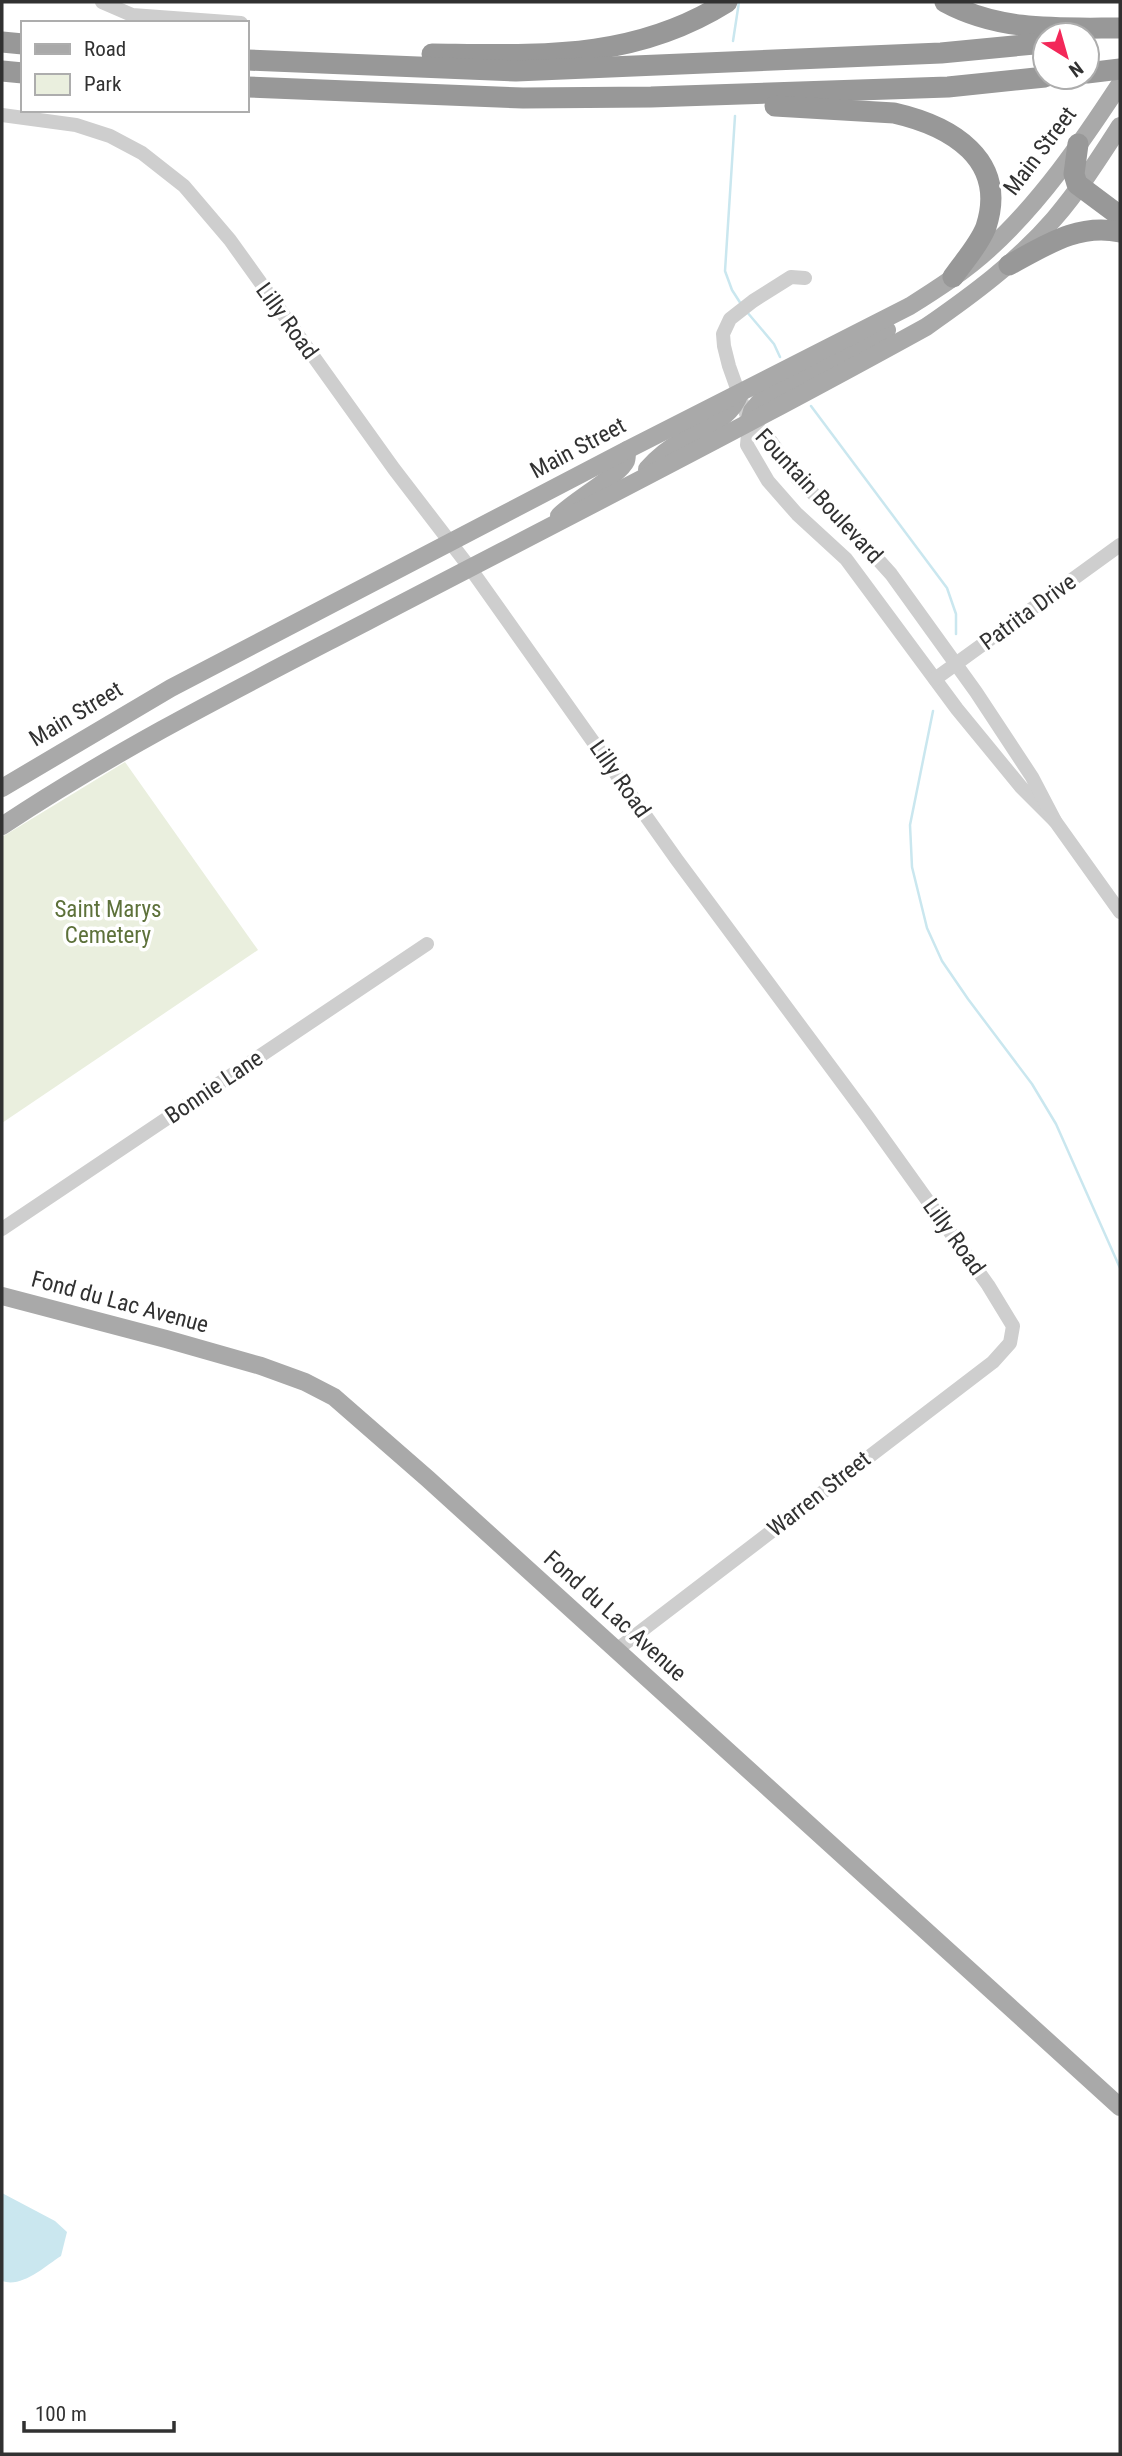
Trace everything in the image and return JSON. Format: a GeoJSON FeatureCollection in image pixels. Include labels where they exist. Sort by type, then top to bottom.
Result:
{"type":"FeatureCollection","features":[{"type":"Feature","properties":{"kind":"highway"},"geometry":{"type":"LineString","coordinates":[[290,62],[374,54],[528,55],[612,48],[677,28],[727,2]]}},
{"type":"Feature","properties":{"kind":"highway"},"geometry":{"type":"LineString","coordinates":[[946,2],[978,16],[1017,25],[1047,29],[1120,27]]}},
{"type":"Feature","properties":{"kind":"highway"},"geometry":{"type":"LineString","coordinates":[[1101,38],[1120,36]]}},
{"type":"Feature","properties":{"kind":"highway"},"geometry":{"type":"LineString","coordinates":[[2,42],[21,44]]}},
{"type":"Feature","properties":{"kind":"highway"},"geometry":{"type":"LineString","coordinates":[[248,60],[516,71],[941,53],[1031,44]]}},
{"type":"Feature","properties":{"kind":"highway"},"geometry":{"type":"LineString","coordinates":[[1101,71],[1120,69]]}},
{"type":"Feature","properties":{"kind":"highway"},"geometry":{"type":"LineString","coordinates":[[2,71],[21,73]]}},
{"type":"Feature","properties":{"kind":"highway"},"geometry":{"type":"LineString","coordinates":[[248,87],[523,98],[651,97],[948,87],[1031,78]]}},
{"type":"Feature","properties":{"kind":"highway"},"geometry":{"type":"LineString","coordinates":[[651,97],[711,104],[877,110],[913,117],[959,139],[984,167],[991,199],[985,228],[979,240],[947,282]]}},
{"type":"Feature","properties":{"kind":"highway"},"geometry":{"type":"LineString","coordinates":[[1078,144],[1074,174],[1079,187],[1120,216]]}},
{"type":"Feature","properties":{"kind":"highway"},"geometry":{"type":"LineString","coordinates":[[1009,265],[1063,236],[1093,229],[1120,232]]}},
{"type":"Feature","properties":{"kind":"main road","name":"Main Street"},"geometry":{"type":"LineString","coordinates":[[2,788],[136,706],[910,306],[947,282],[1004,236],[1030,207],[1117,89]]}},
{"type":"Feature","properties":{"kind":"main road"},"geometry":{"type":"LineString","coordinates":[[4,821],[69,781],[213,702],[630,486],[926,327],[1009,265],[1055,218],[1120,126]]}},
{"type":"Feature","properties":{"kind":"main road"},"geometry":{"type":"LineString","coordinates":[[749,422],[752,411],[762,400],[917,314],[947,282]]}},
{"type":"Feature","properties":{"kind":"main road"},"geometry":{"type":"LineString","coordinates":[[630,486],[655,460],[679,442],[728,414],[740,393]]}},
{"type":"Feature","properties":{"kind":"main road"},"geometry":{"type":"LineString","coordinates":[[547,529],[570,504],[619,470],[626,462],[628,450]]}},
{"type":"Feature","properties":{"kind":"main road"},"geometry":{"type":"LineString","coordinates":[[198,674],[213,702]]}},
{"type":"Feature","properties":{"kind":"main road","name":"Fond du Lac Avenue"},"geometry":{"type":"LineString","coordinates":[[2,1296],[261,1366],[326,1392],[389,1444],[1120,2107]]}},
{"type":"Feature","properties":{"kind":"street"},"geometry":{"type":"LineString","coordinates":[[102,2],[132,15],[218,21]]}},
{"type":"Feature","properties":{"kind":"street","name":"Lilly Road"},"geometry":{"type":"LineString","coordinates":[[2,115],[76,125],[127,145],[170,173],[197,199],[394,469],[470,568],[677,860],[867,1115],[988,1285],[1011,1321],[1013,1331]]}},
{"type":"Feature","properties":{"kind":"street"},"geometry":{"type":"LineString","coordinates":[[749,422],[724,346],[723,334],[735,316],[753,301],[790,276],[805,278]]}},
{"type":"Feature","properties":{"kind":"street","name":"Fountain Boulevard"},"geometry":{"type":"LineString","coordinates":[[1055,821],[1021,788],[935,679],[846,559],[797,514],[768,481],[747,446],[749,422],[765,433],[797,478],[877,557],[956,664],[1032,777],[1055,821],[1120,912]]}},
{"type":"Feature","properties":{"kind":"street","name":"Patrita Drive"},"geometry":{"type":"LineString","coordinates":[[935,679],[1120,545]]}},
{"type":"Feature","properties":{"kind":"street","name":"Bonnie Lane"},"geometry":{"type":"LineString","coordinates":[[2,1230],[427,944]]}},
{"type":"Feature","properties":{"kind":"street","name":"Warren Street"},"geometry":{"type":"LineString","coordinates":[[615,1651],[992,1362],[1010,1343],[1013,1331]]}},
{"type":"Feature","properties":{"kind":"green space","name":"Saint Marys Cemetery"},"geometry":{"type":"Polygon","coordinates":[[[125,762],[258,950],[2,1123],[2,837],[125,762]]]}},
{"type":"Feature","properties":{"kind":"water"},"geometry":{"type":"Polygon","coordinates":[[[2,2193],[55,2221],[67,2232],[61,2256],[33,2275],[17,2282],[2,2281],[2,2193]]]}},
{"type":"Feature","properties":{"kind":"waterway"},"geometry":{"type":"LineString","coordinates":[[733,41],[739,2]]}},
{"type":"Feature","properties":{"kind":"waterway"},"geometry":{"type":"LineString","coordinates":[[735,116],[725,271],[741,304]]}},
{"type":"Feature","properties":{"kind":"waterway"},"geometry":{"type":"LineString","coordinates":[[747,312],[774,344],[780,357]]}},
{"type":"Feature","properties":{"kind":"waterway"},"geometry":{"type":"LineString","coordinates":[[811,406],[947,588],[956,614],[956,634]]}},
{"type":"Feature","properties":{"kind":"waterway"},"geometry":{"type":"LineString","coordinates":[[933,711],[910,825],[912,867],[927,928],[942,961],[1032,1084],[1056,1124],[1120,1268]]}}]}
